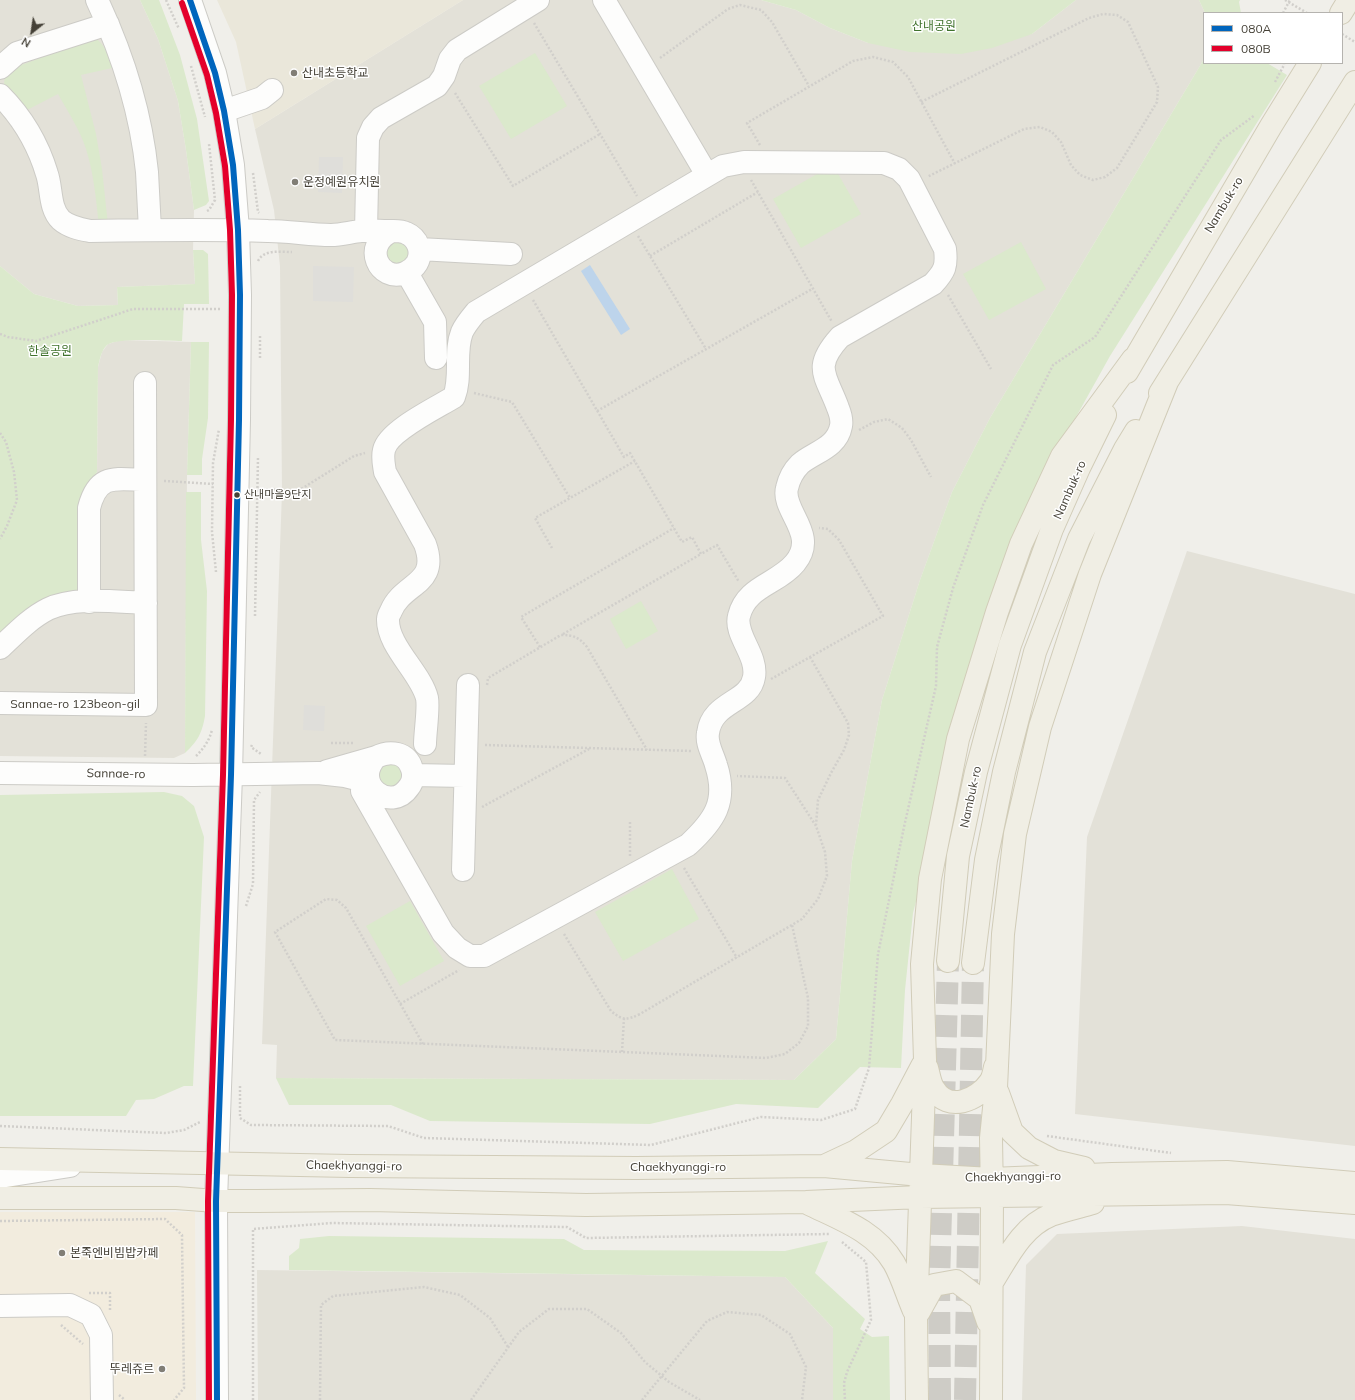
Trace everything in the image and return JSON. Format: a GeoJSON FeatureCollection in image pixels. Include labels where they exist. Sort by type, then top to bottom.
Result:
{"type":"FeatureCollection","features":[{"type":"Feature","properties":{"kind":"main road"},"geometry":{"type":"LineString","coordinates":[[1342,12],[1349,0]]}},
{"type":"Feature","properties":{"kind":"main road","name":"Nambuk-ro"},"geometry":{"type":"LineString","coordinates":[[948,961],[960,848],[976,772],[1010,644],[1052,529],[1073,482],[1133,359],[1309,64]]}},
{"type":"Feature","properties":{"kind":"main road"},"geometry":{"type":"LineString","coordinates":[[973,963],[986,860],[1004,772],[1035,652],[1079,539],[1125,449],[1355,82]]}},
{"type":"Feature","properties":{"kind":"main road"},"geometry":{"type":"LineString","coordinates":[[917,1400],[916,1317],[925,1060],[922,964],[930,880],[958,739],[997,612],[1021,544],[1062,456],[1133,359]]}},
{"type":"Feature","properties":{"kind":"main road"},"geometry":{"type":"LineString","coordinates":[[991,1400],[991,1138],[996,1088],[1003,934],[1014,841],[1040,727],[1090,574],[1167,382]]}},
{"type":"Feature","properties":{"kind":"main road"},"geometry":{"type":"LineString","coordinates":[[925,1060],[933,1089],[943,1099],[955,1103],[965,1101],[979,1094],[991,1081],[997,1062]]}},
{"type":"Feature","properties":{"kind":"main road"},"geometry":{"type":"LineString","coordinates":[[824,1166],[856,1151],[886,1131],[925,1060]]}},
{"type":"Feature","properties":{"kind":"main road"},"geometry":{"type":"LineString","coordinates":[[996,1088],[1012,1132],[1029,1148],[1054,1161],[1112,1174]]}},
{"type":"Feature","properties":{"kind":"main road","name":"Chaekhyanggi-ro"},"geometry":{"type":"LineString","coordinates":[[0,1159],[366,1167],[636,1168],[824,1166],[921,1175],[991,1188],[1118,1195],[1226,1193],[1355,1203]]}},
{"type":"Feature","properties":{"kind":"main road","name":"Chaekhyanggi-ro"},"geometry":{"type":"LineString","coordinates":[[0,1198],[176,1198],[216,1201],[370,1200],[586,1205],[806,1202],[920,1197],[1112,1174],[1227,1172],[1355,1183]]}},
{"type":"Feature","properties":{"kind":"main road"},"geometry":{"type":"LineString","coordinates":[[991,1284],[1018,1241],[1033,1226],[1050,1215],[1118,1195]]}},
{"type":"Feature","properties":{"kind":"main road"},"geometry":{"type":"LineString","coordinates":[[806,1202],[861,1229],[879,1243],[894,1263],[916,1317]]}},
{"type":"Feature","properties":{"kind":"main road"},"geometry":{"type":"LineString","coordinates":[[916,1317],[934,1285],[956,1281],[980,1299],[991,1329]]}},
{"type":"Feature","properties":{"kind":"street"},"geometry":{"type":"LineString","coordinates":[[97,0],[108,24],[130,86],[142,137],[147,171],[150,230]]}},
{"type":"Feature","properties":{"kind":"street"},"geometry":{"type":"LineString","coordinates":[[190,0],[215,74],[215,115],[233,165],[238,230],[240,295],[240,412],[231,775],[216,1201],[217,1400]]}},
{"type":"Feature","properties":{"kind":"street"},"geometry":{"type":"LineString","coordinates":[[604,0],[707,175]]}},
{"type":"Feature","properties":{"kind":"street"},"geometry":{"type":"LineString","coordinates":[[366,231],[368,138],[373,127],[381,118],[437,86],[444,76],[450,59],[457,50],[531,4]]}},
{"type":"Feature","properties":{"kind":"street"},"geometry":{"type":"LineString","coordinates":[[0,68],[17,52],[108,24]]}},
{"type":"Feature","properties":{"kind":"street"},"geometry":{"type":"LineString","coordinates":[[215,115],[262,98],[272,90]]}},
{"type":"Feature","properties":{"kind":"street"},"geometry":{"type":"LineString","coordinates":[[0,95],[14,110],[29,132],[40,155],[48,175],[54,209],[61,220],[73,227],[90,231],[238,230],[333,235],[366,231],[392,231],[400,231],[413,237],[419,249],[417,263],[413,269],[407,273],[393,275],[386,272],[376,261],[376,246],[385,234],[392,231]]}},
{"type":"Feature","properties":{"kind":"street"},"geometry":{"type":"LineString","coordinates":[[376,757],[369,768],[366,787],[443,933],[457,948],[470,956],[484,956],[688,845],[702,832],[712,820],[719,804],[718,776],[716,765],[710,752],[707,733],[712,718],[724,707],[745,694],[752,685],[755,675],[754,662],[740,631],[738,617],[744,603],[753,592],[789,570],[797,560],[802,549],[802,540],[801,533],[788,503],[786,490],[790,476],[800,464],[829,446],[837,436],[841,425],[840,413],[824,376],[824,362],[829,349],[840,337],[933,284],[943,273],[946,261],[945,249],[909,179],[899,169],[884,163],[771,162],[741,163],[723,166],[476,312],[461,333],[457,389],[454,397],[397,432],[388,440],[383,456],[385,472],[425,544],[429,554],[429,563],[425,574],[417,584],[401,595],[393,605],[388,618],[389,632],[422,686],[427,698],[425,744]]}},
{"type":"Feature","properties":{"kind":"street"},"geometry":{"type":"LineString","coordinates":[[333,235],[360,245],[375,253]]}},
{"type":"Feature","properties":{"kind":"street"},"geometry":{"type":"LineString","coordinates":[[419,249],[511,254]]}},
{"type":"Feature","properties":{"kind":"street"},"geometry":{"type":"LineString","coordinates":[[407,273],[435,322],[436,358]]}},
{"type":"Feature","properties":{"kind":"street","name":"Sannae-ro 123beon-gil"},"geometry":{"type":"LineString","coordinates":[[0,703],[146,705],[145,383]]}},
{"type":"Feature","properties":{"kind":"street"},"geometry":{"type":"LineString","coordinates":[[89,602],[89,508],[92,496],[100,484],[111,479],[146,480]]}},
{"type":"Feature","properties":{"kind":"street"},"geometry":{"type":"LineString","coordinates":[[0,648],[24,625],[48,609],[75,601],[146,603]]}},
{"type":"Feature","properties":{"kind":"street"},"geometry":{"type":"LineString","coordinates":[[463,870],[465,776],[478,685]]}},
{"type":"Feature","properties":{"kind":"street"},"geometry":{"type":"LineString","coordinates":[[390,752],[404,757],[410,763],[412,770],[410,786],[399,796],[391,797],[384,796],[372,788],[366,787],[345,776],[318,773],[390,752]]}},
{"type":"Feature","properties":{"kind":"street","name":"Sannae-ro"},"geometry":{"type":"LineString","coordinates":[[0,773],[231,775],[318,773]]}},
{"type":"Feature","properties":{"kind":"street"},"geometry":{"type":"LineString","coordinates":[[412,775],[465,776]]}},
{"type":"Feature","properties":{"kind":"street"},"geometry":{"type":"LineString","coordinates":[[0,1177],[108,1161]]}},
{"type":"Feature","properties":{"kind":"street"},"geometry":{"type":"LineString","coordinates":[[0,1306],[70,1306],[91,1315],[101,1335],[102,1400]]}},
{"type":"Feature","properties":{"kind":"path"},"geometry":{"type":"LineString","coordinates":[[166,0],[180,32]]}},
{"type":"Feature","properties":{"kind":"path"},"geometry":{"type":"LineString","coordinates":[[1285,0],[1306,12]]}},
{"type":"Feature","properties":{"kind":"path"},"geometry":{"type":"LineString","coordinates":[[1284,12],[1289,1]]}},
{"type":"Feature","properties":{"kind":"path"},"geometry":{"type":"LineString","coordinates":[[531,4],[600,134],[638,216],[650,256],[706,349]]}},
{"type":"Feature","properties":{"kind":"path"},"geometry":{"type":"LineString","coordinates":[[645,69],[728,9],[740,5],[761,10],[772,22],[809,86]]}},
{"type":"Feature","properties":{"kind":"path"},"geometry":{"type":"LineString","coordinates":[[912,185],[1024,130],[1040,127],[1052,132],[1061,142],[1071,165],[1080,175],[1093,180],[1105,177],[1117,168],[1157,102],[1158,87],[1128,22],[1117,15],[1103,14],[1089,18],[921,102]]}},
{"type":"Feature","properties":{"kind":"path"},"geometry":{"type":"LineString","coordinates":[[1343,35],[1355,42]]}},
{"type":"Feature","properties":{"kind":"path"},"geometry":{"type":"LineString","coordinates":[[771,162],[747,123],[853,60],[873,57],[893,62],[908,77],[955,164]]}},
{"type":"Feature","properties":{"kind":"path"},"geometry":{"type":"LineString","coordinates":[[1273,85],[1284,64]]}},
{"type":"Feature","properties":{"kind":"path"},"geometry":{"type":"LineString","coordinates":[[191,65],[215,115]]}},
{"type":"Feature","properties":{"kind":"path"},"geometry":{"type":"LineString","coordinates":[[444,76],[513,186],[600,134]]}},
{"type":"Feature","properties":{"kind":"path"},"geometry":{"type":"LineString","coordinates":[[240,1080],[240,1118],[251,1125],[388,1126],[424,1138],[651,1145],[761,1117],[820,1120],[855,1109],[869,1068],[878,954],[904,827],[936,686],[937,647],[953,588],[983,505],[1053,365],[1095,337],[1221,140],[1258,113]]}},
{"type":"Feature","properties":{"kind":"path"},"geometry":{"type":"LineString","coordinates":[[204,212],[209,210],[216,200],[209,141]]}},
{"type":"Feature","properties":{"kind":"path"},"geometry":{"type":"LineString","coordinates":[[741,163],[840,337]]}},
{"type":"Feature","properties":{"kind":"path"},"geometry":{"type":"LineString","coordinates":[[650,256],[758,192]]}},
{"type":"Feature","properties":{"kind":"path"},"geometry":{"type":"LineString","coordinates":[[257,265],[263,254],[269,252],[299,252]]}},
{"type":"Feature","properties":{"kind":"path"},"geometry":{"type":"LineString","coordinates":[[938,279],[991,369]]}},
{"type":"Feature","properties":{"kind":"path"},"geometry":{"type":"LineString","coordinates":[[524,284],[624,457],[630,453],[682,542],[692,537],[701,554]]}},
{"type":"Feature","properties":{"kind":"path"},"geometry":{"type":"LineString","coordinates":[[597,411],[812,288]]}},
{"type":"Feature","properties":{"kind":"path"},"geometry":{"type":"LineString","coordinates":[[0,334],[36,342],[133,309],[222,309],[222,302]]}},
{"type":"Feature","properties":{"kind":"path"},"geometry":{"type":"LineString","coordinates":[[260,333],[260,364]]}},
{"type":"Feature","properties":{"kind":"path"},"geometry":{"type":"LineString","coordinates":[[457,389],[512,402],[570,498]]}},
{"type":"Feature","properties":{"kind":"path"},"geometry":{"type":"LineString","coordinates":[[854,432],[874,422],[888,419],[902,428],[911,440],[931,477]]}},
{"type":"Feature","properties":{"kind":"path"},"geometry":{"type":"LineString","coordinates":[[216,576],[212,532],[213,463],[219,427]]}},
{"type":"Feature","properties":{"kind":"path"},"geometry":{"type":"LineString","coordinates":[[0,433],[6,442],[14,472],[17,500],[7,526],[0,538]]}},
{"type":"Feature","properties":{"kind":"path"},"geometry":{"type":"LineString","coordinates":[[254,623],[258,450]]}},
{"type":"Feature","properties":{"kind":"path"},"geometry":{"type":"LineString","coordinates":[[258,489],[298,491],[354,456],[366,453],[383,456]]}},
{"type":"Feature","properties":{"kind":"path"},"geometry":{"type":"LineString","coordinates":[[552,548],[535,518],[635,461]]}},
{"type":"Feature","properties":{"kind":"path"},"geometry":{"type":"LineString","coordinates":[[146,480],[213,484]]}},
{"type":"Feature","properties":{"kind":"path"},"geometry":{"type":"LineString","coordinates":[[540,647],[521,617],[674,528]]}},
{"type":"Feature","properties":{"kind":"path"},"geometry":{"type":"LineString","coordinates":[[745,694],[883,616],[839,540],[828,529],[815,528],[801,533]]}},
{"type":"Feature","properties":{"kind":"path"},"geometry":{"type":"LineString","coordinates":[[478,685],[540,647],[717,545],[748,598]]}},
{"type":"Feature","properties":{"kind":"path"},"geometry":{"type":"LineString","coordinates":[[561,635],[571,635],[580,639],[587,646],[647,750]]}},
{"type":"Feature","properties":{"kind":"path"},"geometry":{"type":"LineString","coordinates":[[810,657],[848,723],[849,735],[844,750],[818,800],[816,826]]}},
{"type":"Feature","properties":{"kind":"path"},"geometry":{"type":"LineString","coordinates":[[145,760],[146,705]]}},
{"type":"Feature","properties":{"kind":"path"},"geometry":{"type":"LineString","coordinates":[[190,760],[204,748],[209,740],[213,726]]}},
{"type":"Feature","properties":{"kind":"path"},"geometry":{"type":"LineString","coordinates":[[485,738],[484,745],[710,752]]}},
{"type":"Feature","properties":{"kind":"path"},"geometry":{"type":"LineString","coordinates":[[252,741],[252,747],[261,754]]}},
{"type":"Feature","properties":{"kind":"path"},"geometry":{"type":"LineString","coordinates":[[480,808],[589,748]]}},
{"type":"Feature","properties":{"kind":"path"},"geometry":{"type":"LineString","coordinates":[[554,918],[611,1011],[619,1017],[629,1019],[802,919],[818,899],[827,876],[825,852],[816,826],[785,778],[718,776]]}},
{"type":"Feature","properties":{"kind":"path"},"geometry":{"type":"LineString","coordinates":[[245,908],[253,884],[254,800],[261,790]]}},
{"type":"Feature","properties":{"kind":"path"},"geometry":{"type":"LineString","coordinates":[[629,877],[630,821]]}},
{"type":"Feature","properties":{"kind":"path"},"geometry":{"type":"LineString","coordinates":[[675,852],[736,958]]}},
{"type":"Feature","properties":{"kind":"path"},"geometry":{"type":"LineString","coordinates":[[423,1044],[346,908],[338,900],[326,899],[275,932],[335,1040],[423,1044],[766,1058],[785,1054],[799,1043],[808,1026],[808,998],[792,925]]}},
{"type":"Feature","properties":{"kind":"path"},"geometry":{"type":"LineString","coordinates":[[400,1004],[484,956]]}},
{"type":"Feature","properties":{"kind":"path"},"geometry":{"type":"LineString","coordinates":[[622,1052],[624,1018]]}},
{"type":"Feature","properties":{"kind":"path"},"geometry":{"type":"LineString","coordinates":[[0,1126],[29,1126],[166,1133],[184,1130],[206,1119]]}},
{"type":"Feature","properties":{"kind":"path"},"geometry":{"type":"LineString","coordinates":[[0,1221],[165,1219],[182,1235],[184,1388],[174,1400]]}},
{"type":"Feature","properties":{"kind":"path"},"geometry":{"type":"LineString","coordinates":[[253,1400],[253,1229],[332,1223],[567,1227],[586,1238],[832,1234]]}},
{"type":"Feature","properties":{"kind":"path"},"geometry":{"type":"LineString","coordinates":[[838,1239],[866,1262],[871,1320],[847,1372],[844,1383],[845,1400]]}},
{"type":"Feature","properties":{"kind":"path"},"geometry":{"type":"LineString","coordinates":[[320,1400],[321,1305],[333,1296],[424,1287],[460,1295],[490,1318],[508,1348]]}},
{"type":"Feature","properties":{"kind":"path"},"geometry":{"type":"LineString","coordinates":[[471,1400],[519,1332],[549,1309],[587,1309],[621,1333],[645,1362],[669,1382],[700,1400]]}},
{"type":"Feature","properties":{"kind":"path"},"geometry":{"type":"LineString","coordinates":[[642,1400],[707,1321],[727,1312],[761,1315],[790,1334],[806,1367],[802,1400]]}},
{"type":"Feature","properties":{"kind":"path"},"geometry":{"type":"LineString","coordinates":[[55,1325],[63,1325],[88,1348]]}},
{"type":"Feature","properties":{"kind":"shaded area"},"geometry":{"type":"Polygon","coordinates":[[[0,0],[140,0],[158,39],[178,101],[194,210],[193,250],[195,284],[117,287],[118,305],[78,306],[34,294],[0,266],[0,0]]]}},
{"type":"Feature","properties":{"kind":"shaded area","name":"산내초등학교"},"geometry":{"type":"Polygon","coordinates":[[[217,0],[463,0],[255,129],[236,42],[217,0]]]}},
{"type":"Feature","properties":{"kind":"shaded area"},"geometry":{"type":"Polygon","coordinates":[[[463,0],[761,0],[796,10],[830,28],[868,43],[1032,34],[1076,0],[1199,0],[1205,12],[1203,12],[1203,61],[990,418],[952,492],[920,580],[882,700],[852,861],[836,1039],[794,1080],[276,1078],[277,1045],[262,1044],[282,492],[280,266],[274,210],[255,129],[463,0]]]}},
{"type":"Feature","properties":{"kind":"shaded area"},"geometry":{"type":"Polygon","coordinates":[[[319,157],[343,157],[342,193],[318,192],[319,157]]]}},
{"type":"Feature","properties":{"kind":"shaded area"},"geometry":{"type":"Polygon","coordinates":[[[313,266],[354,267],[353,302],[313,301],[313,266]]]}},
{"type":"Feature","properties":{"kind":"shaded area"},"geometry":{"type":"Polygon","coordinates":[[[121,340],[191,342],[187,475],[185,753],[174,758],[0,756],[0,638],[81,585],[80,499],[97,472],[98,367],[102,352],[108,344],[121,340]]]}},
{"type":"Feature","properties":{"kind":"shaded area"},"geometry":{"type":"Polygon","coordinates":[[[1187,551],[1355,594],[1355,1146],[1075,1114],[1087,837],[1187,551]]]}},
{"type":"Feature","properties":{"kind":"shaded area"},"geometry":{"type":"Polygon","coordinates":[[[304,705],[325,706],[324,731],[303,730],[304,705]]]}},
{"type":"Feature","properties":{"kind":"shaded area"},"geometry":{"type":"Polygon","coordinates":[[[0,1212],[195,1212],[196,1400],[0,1400],[0,1212]]]}},
{"type":"Feature","properties":{"kind":"shaded area"},"geometry":{"type":"Polygon","coordinates":[[[1242,1226],[1355,1239],[1355,1400],[1022,1400],[1026,1265],[1057,1234],[1242,1226]]]}},
{"type":"Feature","properties":{"kind":"shaded area"},"geometry":{"type":"Polygon","coordinates":[[[257,1270],[785,1277],[833,1328],[833,1400],[258,1400],[257,1270]]]}},
{"type":"Feature","properties":{"kind":"green space"},"geometry":{"type":"Polygon","coordinates":[[[140,0],[159,0],[180,55],[197,119],[209,201],[206,205],[194,210],[178,101],[158,39],[140,0]]]}},
{"type":"Feature","properties":{"kind":"green space","name":"산내공원"},"geometry":{"type":"Polygon","coordinates":[[[761,0],[1076,0],[1032,34],[992,48],[961,54],[910,52],[868,43],[830,28],[796,10],[761,0]]]}},
{"type":"Feature","properties":{"kind":"green space"},"geometry":{"type":"Polygon","coordinates":[[[1199,0],[1240,0],[1241,12],[1205,12],[1199,0]]]}},
{"type":"Feature","properties":{"kind":"green space"},"geometry":{"type":"Polygon","coordinates":[[[95,38],[104,47],[112,68],[81,75],[96,134],[102,169],[108,225],[99,226],[96,197],[89,158],[77,128],[58,94],[27,110],[4,85],[5,75],[13,68],[95,38]]]}},
{"type":"Feature","properties":{"kind":"green space"},"geometry":{"type":"Polygon","coordinates":[[[535,53],[567,106],[511,139],[479,86],[535,53]]]}},
{"type":"Feature","properties":{"kind":"green space"},"geometry":{"type":"Polygon","coordinates":[[[1203,61],[1203,64],[1269,64],[1287,75],[1110,356],[1066,435],[927,859],[913,913],[905,990],[901,1068],[860,1067],[818,1108],[736,1104],[650,1124],[430,1121],[391,1105],[289,1105],[276,1078],[794,1080],[836,1039],[852,861],[882,700],[920,580],[952,492],[990,418],[1203,61]]]}},
{"type":"Feature","properties":{"kind":"green space"},"geometry":{"type":"Polygon","coordinates":[[[833,165],[861,214],[801,248],[773,199],[833,165]]]}},
{"type":"Feature","properties":{"kind":"green space"},"geometry":{"type":"Polygon","coordinates":[[[395,239],[410,248],[405,266],[387,264],[384,247],[395,239]]]}},
{"type":"Feature","properties":{"kind":"green space"},"geometry":{"type":"Polygon","coordinates":[[[1021,242],[1046,289],[989,320],[963,274],[1021,242]]]}},
{"type":"Feature","properties":{"kind":"green space","name":"한솔공원"},"geometry":{"type":"Polygon","coordinates":[[[193,250],[203,250],[208,254],[209,304],[184,304],[182,341],[121,341],[107,345],[101,355],[98,367],[97,472],[80,499],[81,585],[73,595],[0,638],[0,266],[34,294],[78,306],[118,305],[117,287],[195,284],[193,250]]]}},
{"type":"Feature","properties":{"kind":"green space"},"geometry":{"type":"Polygon","coordinates":[[[191,342],[209,342],[208,418],[202,459],[202,475],[187,475],[191,342]]]}},
{"type":"Feature","properties":{"kind":"green space"},"geometry":{"type":"Polygon","coordinates":[[[186,492],[201,492],[201,540],[207,591],[205,716],[199,736],[185,753],[186,492]]]}},
{"type":"Feature","properties":{"kind":"green space"},"geometry":{"type":"Polygon","coordinates":[[[641,601],[658,631],[626,649],[610,619],[641,601]]]}},
{"type":"Feature","properties":{"kind":"green space"},"geometry":{"type":"Polygon","coordinates":[[[399,762],[405,781],[388,791],[374,772],[379,763],[399,762]]]}},
{"type":"Feature","properties":{"kind":"green space"},"geometry":{"type":"Polygon","coordinates":[[[164,792],[182,796],[194,806],[204,837],[193,1086],[184,1086],[154,1099],[136,1100],[126,1116],[0,1116],[0,795],[164,792]]]}},
{"type":"Feature","properties":{"kind":"green space"},"geometry":{"type":"Polygon","coordinates":[[[672,869],[699,919],[623,961],[595,912],[672,869]]]}},
{"type":"Feature","properties":{"kind":"green space"},"geometry":{"type":"Polygon","coordinates":[[[410,901],[444,961],[400,986],[366,926],[410,901]]]}},
{"type":"Feature","properties":{"kind":"green space"},"geometry":{"type":"Polygon","coordinates":[[[329,1236],[564,1239],[584,1250],[785,1251],[828,1241],[815,1273],[865,1319],[860,1329],[872,1337],[889,1336],[890,1400],[833,1400],[833,1328],[785,1277],[289,1270],[289,1256],[299,1248],[300,1239],[329,1236]]]}},
{"type":"Feature","properties":{"kind":"water"},"geometry":{"type":"Polygon","coordinates":[[[590,265],[630,329],[621,335],[581,271],[590,265]]]}},
{"type":"Feature","properties":{"kind":"tunnel"},"geometry":{"type":"LineString","coordinates":[[940,1400],[939,1283],[948,961]]}},
{"type":"Feature","properties":{"kind":"tunnel"},"geometry":{"type":"LineString","coordinates":[[965,1400],[973,963]]}},
{"type":"Feature","properties":{"kind":"transit line","name":"080A"},"geometry":{"type":"LineString","coordinates":[[190,0],[215,73],[224,111],[233,165],[238,230],[240,295],[239,420],[231,775],[216,1201],[217,1400]]}},
{"type":"Feature","properties":{"kind":"transit line","name":"080B"},"geometry":{"type":"LineString","coordinates":[[182,3],[207,75],[216,113],[225,166],[230,230],[232,295],[231,420],[223,775],[208,1201],[209,1400]]}},
{"type":"Feature","properties":{"kind":"place","name":"산내초등학교"},"geometry":{"type":"Point","coordinates":[294,73]}},
{"type":"Feature","properties":{"kind":"place","name":"운정예원유치원"},"geometry":{"type":"Point","coordinates":[295,182]}},
{"type":"Feature","properties":{"kind":"place","name":"산내마을9단지"},"geometry":{"type":"Point","coordinates":[237,495]}},
{"type":"Feature","properties":{"kind":"place","name":"본죽엔비빔밥카페"},"geometry":{"type":"Point","coordinates":[62,1253]}},
{"type":"Feature","properties":{"kind":"place","name":"뚜레쥬르"},"geometry":{"type":"Point","coordinates":[162,1369]}}]}
